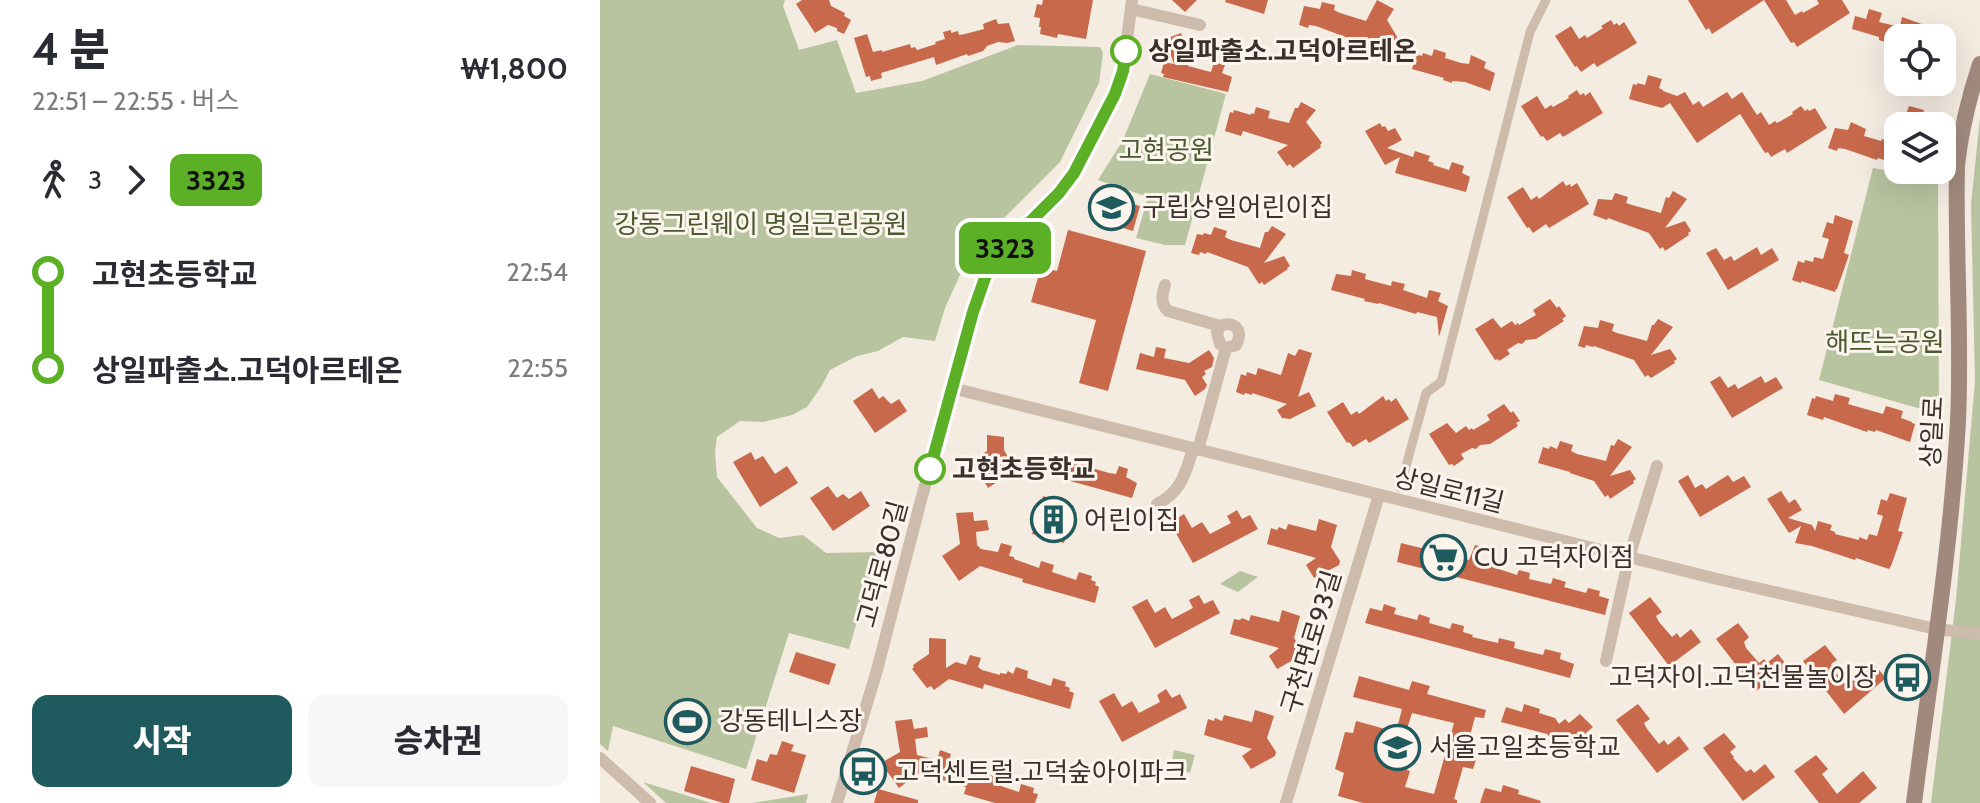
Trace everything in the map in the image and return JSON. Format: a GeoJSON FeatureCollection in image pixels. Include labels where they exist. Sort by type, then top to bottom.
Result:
{"type":"FeatureCollection","features":[{"type":"Feature","properties":{"kind":"main road","name":"상일로"},"geometry":{"type":"LineString","coordinates":[[1914,803],[1952,498],[1958,418],[1959,141],[1980,64]]}},
{"type":"Feature","properties":{"kind":"street"},"geometry":{"type":"LineString","coordinates":[[1400,488],[1426,393],[1441,382],[1530,32],[1546,0]]}},
{"type":"Feature","properties":{"kind":"street"},"geometry":{"type":"LineString","coordinates":[[1131,5],[1200,25]]}},
{"type":"Feature","properties":{"kind":"street","name":"고덕로80길"},"geometry":{"type":"LineString","coordinates":[[837,803],[877,670],[973,312],[986,275],[1011,241],[1059,193],[1074,173],[1115,94],[1123,71],[1131,5]]}},
{"type":"Feature","properties":{"kind":"street"},"geometry":{"type":"LineString","coordinates":[[1165,285],[1162,299],[1168,311],[1220,326],[1227,323],[1239,330],[1236,345],[1226,348]]}},
{"type":"Feature","properties":{"kind":"street"},"geometry":{"type":"LineString","coordinates":[[1220,326],[1217,339],[1226,348]]}},
{"type":"Feature","properties":{"kind":"street"},"geometry":{"type":"LineString","coordinates":[[1157,504],[1179,488],[1196,449],[1226,348]]}},
{"type":"Feature","properties":{"kind":"street","name":"상일로11길"},"geometry":{"type":"LineString","coordinates":[[952,388],[1713,578],[1936,629],[1980,634]]}},
{"type":"Feature","properties":{"kind":"street"},"geometry":{"type":"LineString","coordinates":[[1606,661],[1629,557],[1657,466]]}},
{"type":"Feature","properties":{"kind":"street","name":"구천면로93길"},"geometry":{"type":"LineString","coordinates":[[1286,803],[1379,495]]}},
{"type":"Feature","properties":{"kind":"street"},"geometry":{"type":"LineString","coordinates":[[600,758],[650,803]]}},
{"type":"Feature","properties":{"kind":"green space","name":"강동그린웨이 명일근린공원"},"geometry":{"type":"Polygon","coordinates":[[[600,0],[785,0],[783,6],[799,50],[837,40],[856,93],[922,81],[1018,45],[1100,47],[1103,53],[1099,83],[1060,162],[1000,222],[964,266],[945,308],[935,341],[903,337],[878,351],[857,356],[830,370],[807,407],[792,415],[763,422],[740,421],[717,437],[717,477],[757,528],[779,538],[803,535],[826,553],[877,552],[849,649],[789,633],[746,769],[613,726],[608,751],[600,744],[600,0]]]}},
{"type":"Feature","properties":{"kind":"green space","name":"고현공원"},"geometry":{"type":"Polygon","coordinates":[[[1150,74],[1226,94],[1185,245],[1165,245],[1136,238],[1148,197],[1098,180],[1123,140],[1150,74]]]}},
{"type":"Feature","properties":{"kind":"green space"},"geometry":{"type":"Polygon","coordinates":[[[1980,118],[1980,803],[1931,803],[1956,600],[1975,381],[1971,204],[1980,118]]]}},
{"type":"Feature","properties":{"kind":"green space","name":"해뜨는공원"},"geometry":{"type":"Polygon","coordinates":[[[1873,168],[1884,170],[1884,184],[1938,184],[1939,414],[1819,380],[1873,168]]]}},
{"type":"Feature","properties":{"kind":"green space"},"geometry":{"type":"Polygon","coordinates":[[[1240,571],[1258,577],[1238,592],[1220,584],[1240,571]]]}},
{"type":"Feature","properties":{"kind":"green space"},"geometry":{"type":"Polygon","coordinates":[[[1174,750],[1195,755],[1190,773],[1171,766],[1174,750]]]}},
{"type":"Feature","properties":{"kind":"green space"},"geometry":{"type":"Polygon","coordinates":[[[643,782],[711,803],[666,803],[643,782]]]}},
{"type":"Feature","properties":{"kind":"green space"},"geometry":{"type":"Polygon","coordinates":[[[808,794],[806,803],[752,803],[808,794]]]}},
{"type":"Feature","properties":{"kind":"building"},"geometry":{"type":"Polygon","coordinates":[[[802,0],[829,0],[831,6],[851,20],[844,34],[828,25],[815,33],[796,4],[802,0]]]}},
{"type":"Feature","properties":{"kind":"building"},"geometry":{"type":"Polygon","coordinates":[[[1043,0],[1093,0],[1086,39],[1040,34],[1040,18],[1034,17],[1037,4],[1042,5],[1043,0]]]}},
{"type":"Feature","properties":{"kind":"building"},"geometry":{"type":"Polygon","coordinates":[[[1172,0],[1197,0],[1185,12],[1172,0]]]}},
{"type":"Feature","properties":{"kind":"building"},"geometry":{"type":"Polygon","coordinates":[[[1226,0],[1268,0],[1264,14],[1226,0]]]}},
{"type":"Feature","properties":{"kind":"building"},"geometry":{"type":"Polygon","coordinates":[[[1377,0],[1394,9],[1387,20],[1399,40],[1372,59],[1367,58],[1356,41],[1316,26],[1309,25],[1308,28],[1299,25],[1304,6],[1320,9],[1322,2],[1335,5],[1334,10],[1340,13],[1366,21],[1377,0]]]}},
{"type":"Feature","properties":{"kind":"building"},"geometry":{"type":"Polygon","coordinates":[[[1688,0],[1764,0],[1712,34],[1709,28],[1706,30],[1688,0]]]}},
{"type":"Feature","properties":{"kind":"building"},"geometry":{"type":"Polygon","coordinates":[[[1764,0],[1786,0],[1795,15],[1819,4],[1817,0],[1842,0],[1850,13],[1797,47],[1794,42],[1791,43],[1764,0]]]}},
{"type":"Feature","properties":{"kind":"building"},"geometry":{"type":"Polygon","coordinates":[[[1869,9],[1882,13],[1879,22],[1887,24],[1884,24],[1884,42],[1879,37],[1852,29],[1855,16],[1866,19],[1869,9]]]}},
{"type":"Feature","properties":{"kind":"building"},"geometry":{"type":"Polygon","coordinates":[[[1902,17],[1922,24],[1901,24],[1902,17]]]}},
{"type":"Feature","properties":{"kind":"building"},"geometry":{"type":"Polygon","coordinates":[[[996,19],[998,24],[1009,23],[1015,41],[998,42],[983,51],[936,65],[934,57],[881,73],[882,78],[871,81],[870,76],[866,77],[854,38],[867,34],[873,52],[910,44],[917,50],[945,39],[943,32],[951,30],[951,33],[958,31],[959,35],[965,34],[984,29],[983,24],[996,19]]]}},
{"type":"Feature","properties":{"kind":"building"},"geometry":{"type":"Polygon","coordinates":[[[1611,20],[1619,26],[1624,22],[1637,43],[1597,67],[1594,63],[1581,72],[1555,36],[1571,26],[1579,39],[1585,35],[1587,38],[1611,20]]]}},
{"type":"Feature","properties":{"kind":"building"},"geometry":{"type":"Polygon","coordinates":[[[1181,33],[1185,44],[1182,54],[1191,56],[1188,66],[1211,72],[1214,62],[1225,65],[1222,73],[1232,77],[1228,92],[1163,77],[1164,62],[1174,64],[1165,39],[1181,33]]]}},
{"type":"Feature","properties":{"kind":"building"},"geometry":{"type":"Polygon","coordinates":[[[1434,49],[1446,53],[1445,58],[1461,63],[1469,64],[1471,55],[1486,62],[1484,68],[1495,73],[1490,91],[1465,82],[1452,83],[1412,69],[1416,54],[1432,56],[1434,49]]]}},
{"type":"Feature","properties":{"kind":"building"},"geometry":{"type":"Polygon","coordinates":[[[1648,75],[1662,79],[1659,88],[1663,91],[1677,96],[1685,92],[1693,105],[1699,101],[1703,107],[1727,92],[1732,99],[1742,92],[1757,115],[1761,112],[1769,125],[1793,114],[1801,106],[1805,111],[1815,108],[1827,128],[1787,153],[1785,149],[1771,157],[1768,152],[1765,153],[1740,114],[1697,143],[1670,103],[1662,108],[1629,99],[1633,84],[1645,85],[1648,75]]]}},
{"type":"Feature","properties":{"kind":"building"},"geometry":{"type":"Polygon","coordinates":[[[1577,90],[1585,96],[1590,92],[1603,113],[1563,137],[1560,133],[1547,141],[1541,137],[1521,106],[1537,96],[1545,109],[1551,105],[1553,107],[1577,90]]]}},
{"type":"Feature","properties":{"kind":"building"},"geometry":{"type":"Polygon","coordinates":[[[1301,102],[1316,110],[1306,122],[1322,143],[1293,168],[1290,164],[1287,166],[1277,152],[1288,145],[1243,131],[1241,136],[1225,131],[1230,112],[1234,110],[1251,115],[1256,107],[1270,111],[1268,118],[1289,123],[1301,102]]]}},
{"type":"Feature","properties":{"kind":"building"},"geometry":{"type":"Polygon","coordinates":[[[1909,106],[1924,110],[1923,112],[1907,112],[1909,106]]]}},
{"type":"Feature","properties":{"kind":"building"},"geometry":{"type":"Polygon","coordinates":[[[1851,122],[1866,129],[1864,136],[1884,140],[1884,160],[1845,149],[1838,148],[1837,151],[1828,148],[1835,128],[1848,130],[1851,122]]]}},
{"type":"Feature","properties":{"kind":"building"},"geometry":{"type":"Polygon","coordinates":[[[1380,123],[1388,131],[1395,128],[1402,140],[1387,148],[1413,157],[1415,151],[1430,156],[1428,161],[1433,165],[1449,170],[1452,162],[1464,166],[1462,173],[1470,177],[1466,192],[1395,173],[1400,157],[1385,165],[1365,131],[1380,123]]]}},
{"type":"Feature","properties":{"kind":"building"},"geometry":{"type":"Polygon","coordinates":[[[1563,181],[1571,187],[1577,183],[1589,204],[1549,228],[1546,224],[1533,233],[1507,197],[1523,187],[1531,200],[1537,196],[1539,199],[1563,181]]]}},
{"type":"Feature","properties":{"kind":"building"},"geometry":{"type":"Polygon","coordinates":[[[1673,191],[1687,199],[1665,228],[1685,221],[1691,231],[1665,251],[1663,247],[1660,249],[1649,233],[1593,215],[1598,199],[1612,200],[1615,193],[1628,197],[1626,203],[1661,213],[1666,197],[1669,198],[1673,191]]]}},
{"type":"Feature","properties":{"kind":"building","name":"구립상일어린이집"},"geometry":{"type":"Polygon","coordinates":[[[1108,194],[1140,206],[1133,231],[1090,218],[1093,206],[1104,210],[1108,194]]]}},
{"type":"Feature","properties":{"kind":"building"},"geometry":{"type":"Polygon","coordinates":[[[1835,215],[1853,221],[1844,253],[1849,255],[1837,289],[1835,292],[1792,280],[1798,261],[1813,262],[1814,257],[1823,259],[1829,239],[1822,237],[1827,222],[1833,224],[1835,215]]]}},
{"type":"Feature","properties":{"kind":"building"},"geometry":{"type":"Polygon","coordinates":[[[1272,226],[1286,234],[1264,263],[1284,256],[1290,266],[1264,285],[1262,282],[1259,284],[1248,267],[1207,252],[1200,252],[1199,255],[1191,253],[1197,234],[1211,235],[1214,227],[1227,231],[1225,237],[1231,240],[1260,248],[1265,232],[1272,226]]]}},
{"type":"Feature","properties":{"kind":"building","name":"고현초등학교"},"geometry":{"type":"Polygon","coordinates":[[[1068,230],[1146,251],[1108,391],[1079,383],[1096,320],[1031,302],[1041,267],[1057,271],[1068,230]]]}},
{"type":"Feature","properties":{"kind":"building"},"geometry":{"type":"Polygon","coordinates":[[[1757,247],[1761,255],[1772,248],[1779,260],[1728,290],[1706,253],[1716,248],[1724,260],[1731,256],[1734,261],[1757,247]]]}},
{"type":"Feature","properties":{"kind":"building"},"geometry":{"type":"Polygon","coordinates":[[[1352,270],[1366,274],[1365,279],[1391,286],[1392,281],[1405,284],[1403,290],[1427,298],[1429,290],[1441,293],[1438,301],[1448,306],[1439,337],[1437,317],[1364,301],[1331,290],[1336,274],[1351,276],[1352,270]]]}},
{"type":"Feature","properties":{"kind":"building"},"geometry":{"type":"Polygon","coordinates":[[[1550,299],[1566,316],[1562,319],[1564,321],[1536,339],[1518,343],[1507,350],[1510,354],[1499,361],[1495,360],[1475,329],[1493,318],[1501,328],[1512,321],[1519,325],[1536,315],[1533,310],[1550,299]]]}},
{"type":"Feature","properties":{"kind":"building"},"geometry":{"type":"Polygon","coordinates":[[[1658,319],[1673,327],[1651,355],[1670,349],[1677,359],[1651,378],[1648,375],[1645,377],[1634,360],[1594,346],[1578,346],[1584,326],[1598,328],[1600,320],[1614,324],[1612,331],[1647,341],[1652,325],[1658,319]]]}},
{"type":"Feature","properties":{"kind":"building"},"geometry":{"type":"Polygon","coordinates":[[[1156,347],[1166,349],[1164,358],[1189,363],[1209,350],[1214,358],[1212,367],[1204,371],[1206,374],[1202,377],[1207,385],[1205,389],[1195,396],[1185,380],[1136,369],[1140,353],[1154,357],[1156,347]]]}},
{"type":"Feature","properties":{"kind":"building"},"geometry":{"type":"Polygon","coordinates":[[[1299,349],[1312,353],[1298,397],[1309,392],[1316,406],[1290,419],[1282,418],[1277,410],[1287,404],[1252,393],[1244,395],[1236,392],[1241,374],[1256,375],[1258,368],[1281,375],[1288,353],[1295,356],[1299,349]]]}},
{"type":"Feature","properties":{"kind":"building"},"geometry":{"type":"Polygon","coordinates":[[[1720,376],[1728,388],[1735,384],[1738,389],[1761,376],[1765,383],[1776,377],[1783,388],[1732,418],[1710,382],[1720,376]]]}},
{"type":"Feature","properties":{"kind":"building"},"geometry":{"type":"Polygon","coordinates":[[[872,388],[879,399],[883,396],[891,404],[899,399],[907,411],[875,433],[853,401],[872,388]]]}},
{"type":"Feature","properties":{"kind":"building"},"geometry":{"type":"Polygon","coordinates":[[[1835,394],[1850,398],[1848,404],[1883,414],[1886,406],[1903,411],[1901,418],[1915,424],[1910,442],[1876,430],[1867,432],[1824,417],[1823,420],[1807,415],[1812,398],[1816,396],[1833,401],[1835,394]]]}},
{"type":"Feature","properties":{"kind":"building"},"geometry":{"type":"Polygon","coordinates":[[[1383,396],[1391,402],[1396,398],[1409,419],[1369,443],[1366,439],[1353,447],[1347,443],[1327,412],[1343,402],[1351,415],[1357,411],[1359,414],[1383,396]]]}},
{"type":"Feature","properties":{"kind":"building"},"geometry":{"type":"Polygon","coordinates":[[[1504,404],[1520,421],[1516,423],[1518,426],[1490,444],[1461,454],[1464,459],[1454,466],[1449,465],[1429,434],[1447,423],[1456,433],[1466,426],[1473,430],[1490,420],[1487,415],[1504,404]]]}},
{"type":"Feature","properties":{"kind":"building"},"geometry":{"type":"Polygon","coordinates":[[[987,435],[1004,437],[1004,450],[1011,462],[1001,470],[1005,477],[988,488],[972,460],[987,451],[987,435]]]}},
{"type":"Feature","properties":{"kind":"building"},"geometry":{"type":"Polygon","coordinates":[[[1618,439],[1632,447],[1610,476],[1630,470],[1636,479],[1610,499],[1608,495],[1605,497],[1594,481],[1538,463],[1543,447],[1557,449],[1560,441],[1573,445],[1571,451],[1577,454],[1606,461],[1611,445],[1614,446],[1618,439]]]}},
{"type":"Feature","properties":{"kind":"building"},"geometry":{"type":"Polygon","coordinates":[[[751,452],[755,460],[763,456],[775,474],[787,466],[798,483],[760,507],[733,462],[751,452]]]}},
{"type":"Feature","properties":{"kind":"building"},"geometry":{"type":"Polygon","coordinates":[[[1084,456],[1095,459],[1092,468],[1116,474],[1119,466],[1128,469],[1126,477],[1137,483],[1132,498],[1063,479],[1068,463],[1081,465],[1084,456]]]}},
{"type":"Feature","properties":{"kind":"building"},"geometry":{"type":"Polygon","coordinates":[[[1688,475],[1695,488],[1702,484],[1706,489],[1728,475],[1733,482],[1744,476],[1751,487],[1700,517],[1678,481],[1688,475]]]}},
{"type":"Feature","properties":{"kind":"building"},"geometry":{"type":"Polygon","coordinates":[[[828,486],[837,498],[843,494],[849,499],[861,491],[870,506],[833,531],[810,498],[828,486]]]}},
{"type":"Feature","properties":{"kind":"building"},"geometry":{"type":"Polygon","coordinates":[[[1781,491],[1789,503],[1795,499],[1802,510],[1788,518],[1812,525],[1815,531],[1818,521],[1832,525],[1830,530],[1835,534],[1859,540],[1859,537],[1867,540],[1869,534],[1877,536],[1883,516],[1877,514],[1881,499],[1887,501],[1890,493],[1907,498],[1898,531],[1903,532],[1889,569],[1795,543],[1801,526],[1789,533],[1767,499],[1781,491]]]}},
{"type":"Feature","properties":{"kind":"building","name":"어린이집"},"geometry":{"type":"Polygon","coordinates":[[[1043,496],[1074,506],[1064,543],[1032,534],[1043,496]]]}},
{"type":"Feature","properties":{"kind":"building"},"geometry":{"type":"Polygon","coordinates":[[[1237,510],[1242,519],[1250,515],[1258,529],[1193,563],[1170,523],[1184,514],[1192,528],[1202,522],[1210,534],[1231,523],[1227,516],[1237,510]]]}},
{"type":"Feature","properties":{"kind":"building"},"geometry":{"type":"Polygon","coordinates":[[[973,512],[974,521],[987,520],[989,530],[976,532],[977,545],[981,549],[998,552],[1001,543],[1012,546],[1009,556],[1014,559],[1039,568],[1041,561],[1054,565],[1052,572],[1076,580],[1079,572],[1092,576],[1091,580],[1099,587],[1095,603],[980,566],[959,581],[942,556],[960,544],[956,513],[973,512]]]}},
{"type":"Feature","properties":{"kind":"building"},"geometry":{"type":"Polygon","coordinates":[[[1319,519],[1337,525],[1331,547],[1340,561],[1339,565],[1314,578],[1306,565],[1316,558],[1267,544],[1271,528],[1286,530],[1288,524],[1316,531],[1319,519]]]}},
{"type":"Feature","properties":{"kind":"building"},"geometry":{"type":"Polygon","coordinates":[[[1401,543],[1469,560],[1475,545],[1479,546],[1477,562],[1517,575],[1519,570],[1530,573],[1529,579],[1551,584],[1553,578],[1566,582],[1564,587],[1586,593],[1588,588],[1600,591],[1599,596],[1609,599],[1605,615],[1397,562],[1401,543]]]}},
{"type":"Feature","properties":{"kind":"building"},"geometry":{"type":"Polygon","coordinates":[[[1199,595],[1204,604],[1213,600],[1220,613],[1155,648],[1132,607],[1147,599],[1155,613],[1165,607],[1172,619],[1193,608],[1189,600],[1199,595]]]}},
{"type":"Feature","properties":{"kind":"building"},"geometry":{"type":"Polygon","coordinates":[[[1650,597],[1662,612],[1656,616],[1659,622],[1672,637],[1677,633],[1680,638],[1691,629],[1701,642],[1669,666],[1629,613],[1650,597]]]}},
{"type":"Feature","properties":{"kind":"building"},"geometry":{"type":"Polygon","coordinates":[[[1384,604],[1396,608],[1394,614],[1417,620],[1419,614],[1430,618],[1429,623],[1450,629],[1452,623],[1464,626],[1463,632],[1472,637],[1498,643],[1499,638],[1515,642],[1514,648],[1543,655],[1545,649],[1561,653],[1560,659],[1574,664],[1570,678],[1365,623],[1370,608],[1382,611],[1384,604]]]}},
{"type":"Feature","properties":{"kind":"building"},"geometry":{"type":"Polygon","coordinates":[[[1282,610],[1300,616],[1294,638],[1303,651],[1302,655],[1277,669],[1269,656],[1279,648],[1230,634],[1234,619],[1249,621],[1251,615],[1279,622],[1282,610]]]}},
{"type":"Feature","properties":{"kind":"building"},"geometry":{"type":"Polygon","coordinates":[[[1738,623],[1749,637],[1744,642],[1746,648],[1759,663],[1764,659],[1767,663],[1778,654],[1788,667],[1756,691],[1716,639],[1738,623]]]}},
{"type":"Feature","properties":{"kind":"building"},"geometry":{"type":"Polygon","coordinates":[[[929,638],[946,639],[946,668],[956,662],[966,665],[970,655],[981,658],[978,667],[982,670],[1000,675],[1008,671],[1013,674],[1016,667],[1028,671],[1027,678],[1051,686],[1053,678],[1066,682],[1065,686],[1074,693],[1070,709],[984,684],[983,689],[949,679],[934,690],[931,686],[927,688],[912,669],[929,654],[929,638]]]}},
{"type":"Feature","properties":{"kind":"building"},"geometry":{"type":"Polygon","coordinates":[[[1825,645],[1837,660],[1831,664],[1834,670],[1846,685],[1872,662],[1886,678],[1844,714],[1803,661],[1825,645]]]}},
{"type":"Feature","properties":{"kind":"building"},"geometry":{"type":"Polygon","coordinates":[[[796,652],[836,664],[829,685],[789,672],[796,652]]]}},
{"type":"Feature","properties":{"kind":"building"},"geometry":{"type":"Polygon","coordinates":[[[1359,676],[1409,690],[1412,681],[1430,686],[1427,694],[1486,710],[1484,718],[1475,717],[1465,754],[1477,757],[1473,769],[1463,767],[1454,799],[1457,803],[1363,803],[1338,796],[1344,773],[1335,769],[1345,732],[1353,733],[1356,721],[1396,732],[1402,709],[1353,697],[1359,676]],[[1412,713],[1401,748],[1412,751],[1405,787],[1434,794],[1454,723],[1412,713]]]}},
{"type":"Feature","properties":{"kind":"building"},"geometry":{"type":"Polygon","coordinates":[[[1166,689],[1172,698],[1180,694],[1187,708],[1122,742],[1099,701],[1114,693],[1122,707],[1132,701],[1139,713],[1160,702],[1157,695],[1166,689]]]}},
{"type":"Feature","properties":{"kind":"building"},"geometry":{"type":"Polygon","coordinates":[[[1524,704],[1540,709],[1539,713],[1555,718],[1559,724],[1565,719],[1569,723],[1580,714],[1593,727],[1564,752],[1547,734],[1501,722],[1506,707],[1522,712],[1524,704]]]}},
{"type":"Feature","properties":{"kind":"building"},"geometry":{"type":"Polygon","coordinates":[[[1638,704],[1650,719],[1644,723],[1647,729],[1659,744],[1664,740],[1668,745],[1679,736],[1689,749],[1657,773],[1616,720],[1638,704]]]}},
{"type":"Feature","properties":{"kind":"building"},"geometry":{"type":"Polygon","coordinates":[[[1255,710],[1274,716],[1267,738],[1276,752],[1275,756],[1251,769],[1242,756],[1252,749],[1204,735],[1208,719],[1222,721],[1224,715],[1252,722],[1255,710]]]}},
{"type":"Feature","properties":{"kind":"building"},"geometry":{"type":"Polygon","coordinates":[[[912,719],[914,729],[927,727],[928,737],[915,739],[917,755],[937,760],[940,750],[951,754],[948,763],[959,768],[957,775],[981,780],[984,773],[996,777],[995,784],[1019,792],[1021,784],[1034,788],[1033,793],[1038,794],[1035,803],[995,803],[964,794],[966,787],[919,773],[899,788],[881,763],[900,752],[895,721],[912,719]]]}},
{"type":"Feature","properties":{"kind":"building"},"geometry":{"type":"Polygon","coordinates":[[[1724,733],[1736,747],[1730,752],[1733,758],[1746,772],[1751,769],[1754,773],[1765,764],[1775,777],[1743,801],[1703,748],[1724,733]]]}},
{"type":"Feature","properties":{"kind":"building"},"geometry":{"type":"Polygon","coordinates":[[[782,741],[794,745],[791,751],[806,755],[794,793],[751,780],[757,759],[767,762],[770,754],[777,755],[782,741]]]}},
{"type":"Feature","properties":{"kind":"building"},"geometry":{"type":"Polygon","coordinates":[[[1816,755],[1828,769],[1822,774],[1837,794],[1863,771],[1877,788],[1859,803],[1819,803],[1794,771],[1816,755]]]}},
{"type":"Feature","properties":{"kind":"building"},"geometry":{"type":"Polygon","coordinates":[[[691,766],[735,779],[729,803],[684,791],[691,766]]]}},
{"type":"Feature","properties":{"kind":"building"},"geometry":{"type":"Polygon","coordinates":[[[1503,785],[1519,790],[1518,794],[1541,801],[1480,803],[1485,788],[1501,792],[1503,785]]]}},
{"type":"Feature","properties":{"kind":"building"},"geometry":{"type":"Polygon","coordinates":[[[878,789],[918,800],[918,803],[874,803],[878,789]]]}},
{"type":"Feature","properties":{"kind":"bus line","name":"3323"},"geometry":{"type":"LineString","coordinates":[[930,469],[986,275],[1011,241],[1059,193],[1074,173],[1115,94],[1126,51]]}},
{"type":"Feature","properties":{"kind":"place","name":"상일파출소.고덕아르테온"},"geometry":{"type":"Point","coordinates":[1126,51]}},
{"type":"Feature","properties":{"kind":"place","name":"구립상일어린이집"},"geometry":{"type":"Point","coordinates":[1111,207]}},
{"type":"Feature","properties":{"kind":"place","name":"고현초등학교"},"geometry":{"type":"Point","coordinates":[930,469]}},
{"type":"Feature","properties":{"kind":"place","name":"어린이집"},"geometry":{"type":"Point","coordinates":[1053,520]}},
{"type":"Feature","properties":{"kind":"place","name":"CU 고덕자이점"},"geometry":{"type":"Point","coordinates":[1443,557]}},
{"type":"Feature","properties":{"kind":"place","name":"고덕자이.고덕천물놀이장"},"geometry":{"type":"Point","coordinates":[1908,677]}},
{"type":"Feature","properties":{"kind":"place","name":"강동테니스장"},"geometry":{"type":"Point","coordinates":[688,721]}},
{"type":"Feature","properties":{"kind":"place","name":"서울고일초등학교"},"geometry":{"type":"Point","coordinates":[1398,747]}},
{"type":"Feature","properties":{"kind":"place","name":"고덕센트럴.고덕숲아이파크"},"geometry":{"type":"Point","coordinates":[864,772]}}]}
